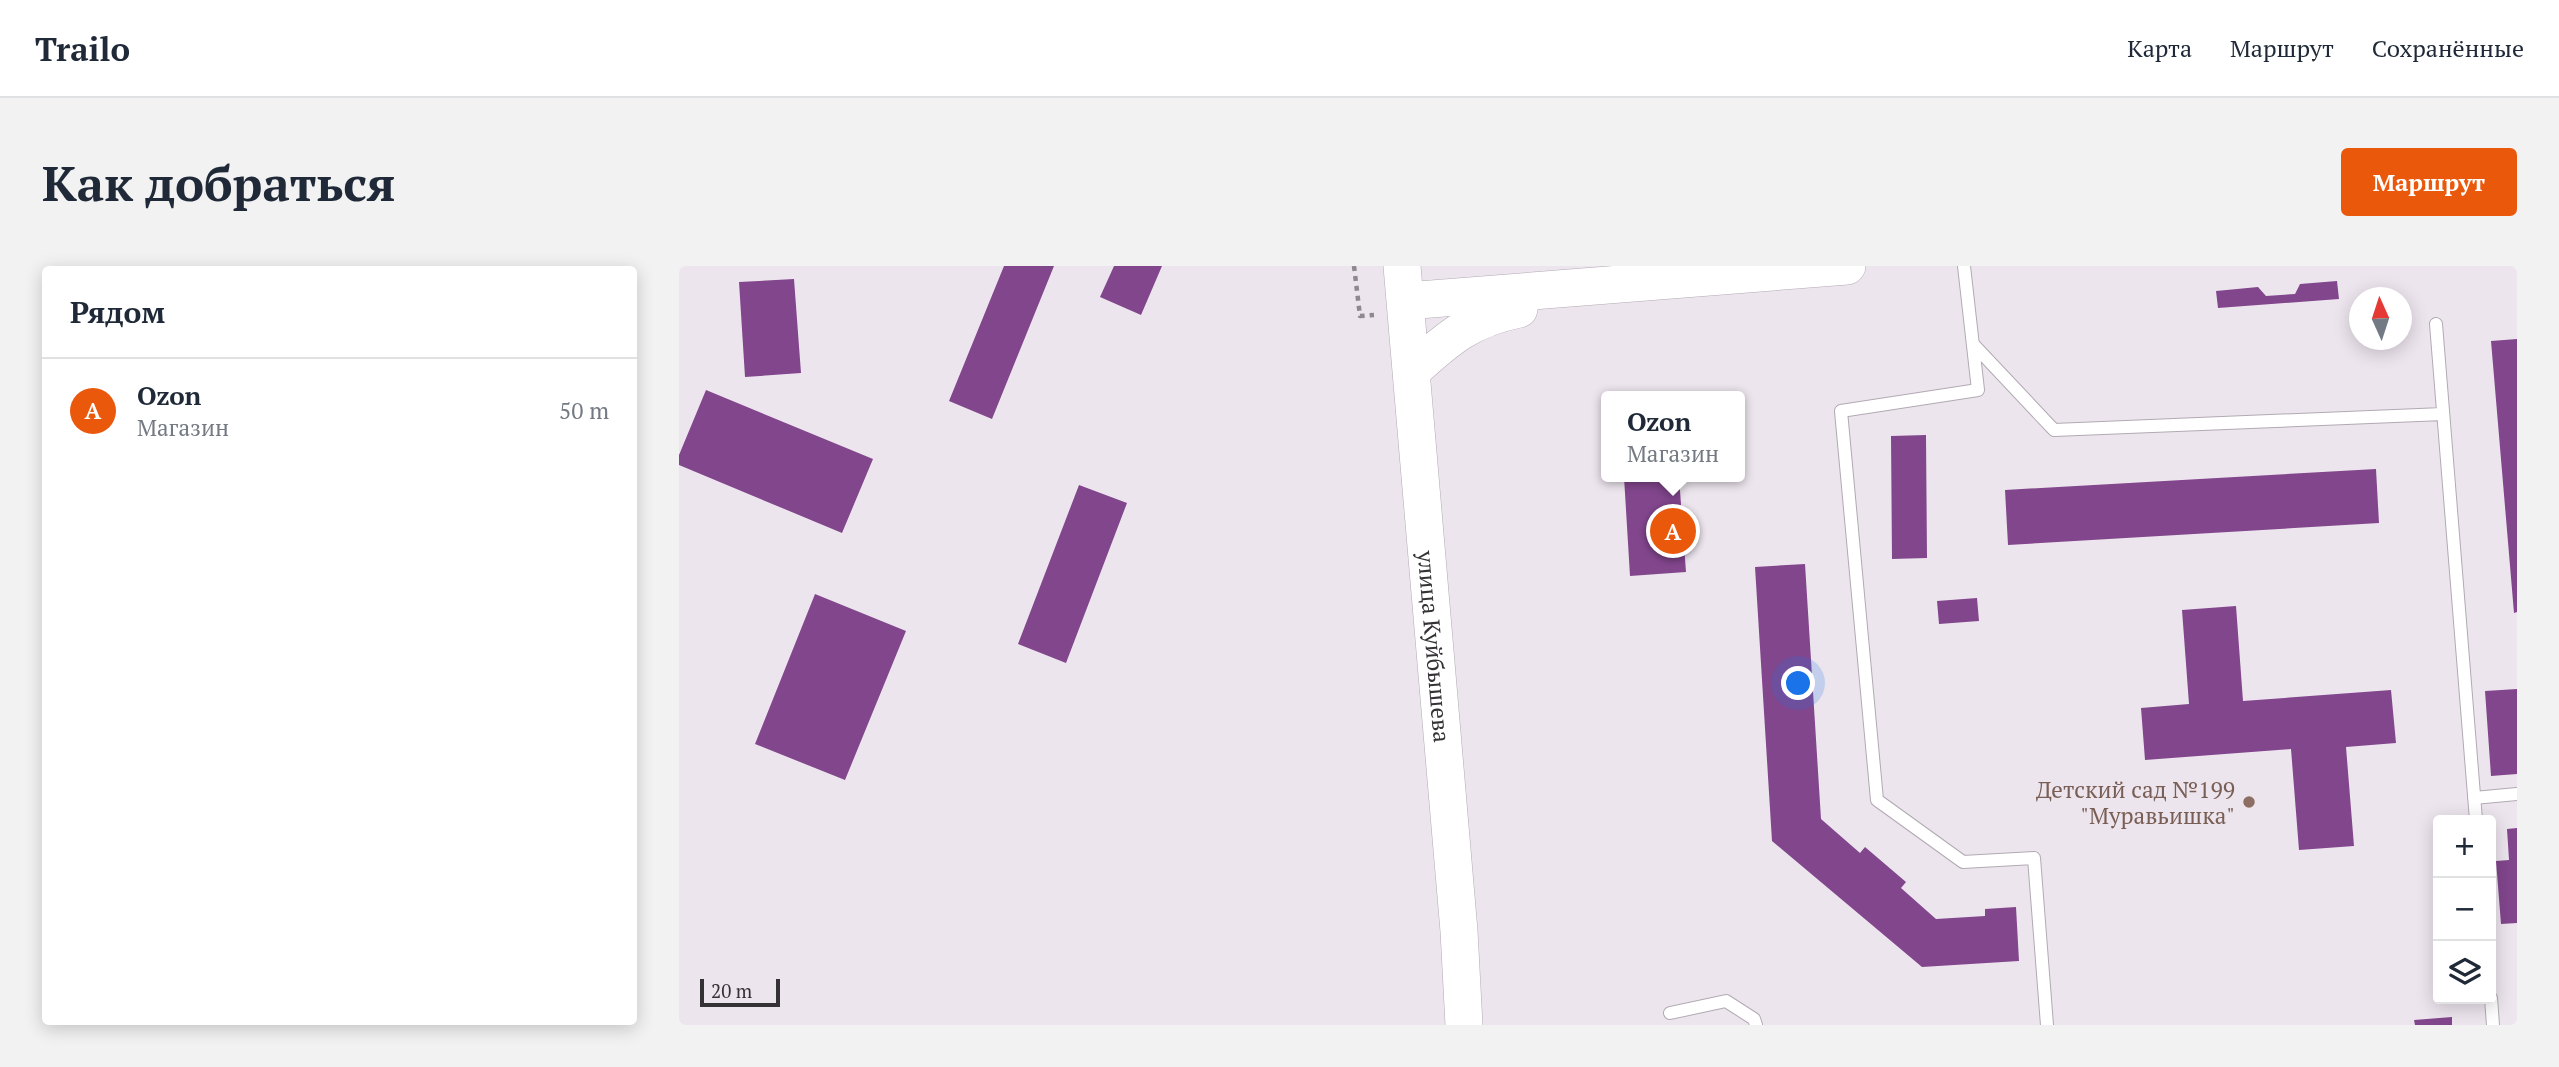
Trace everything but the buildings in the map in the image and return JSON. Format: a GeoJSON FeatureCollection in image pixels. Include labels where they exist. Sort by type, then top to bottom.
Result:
{"type":"FeatureCollection","features":[{"type":"Feature","properties":{"kind":"main road"},"geometry":{"type":"LineString","coordinates":[[1539,266],[1651,281]]}},
{"type":"Feature","properties":{"kind":"main road"},"geometry":{"type":"LineString","coordinates":[[1405,290],[1651,281],[1847,266]]}},
{"type":"Feature","properties":{"kind":"main road"},"geometry":{"type":"LineString","coordinates":[[1412,371],[1451,334],[1489,315],[1651,281]]}},
{"type":"Feature","properties":{"kind":"main road","name":"улица Куйбышева"},"geometry":{"type":"LineString","coordinates":[[1405,290],[1459,931],[1464,1025]]}},
{"type":"Feature","properties":{"kind":"lane"},"geometry":{"type":"LineString","coordinates":[[1964,266],[1979,390],[1841,411],[1877,800],[1963,862],[2034,858],[2047,1025]]}},
{"type":"Feature","properties":{"kind":"lane"},"geometry":{"type":"LineString","coordinates":[[2436,324],[2476,815]]}},
{"type":"Feature","properties":{"kind":"lane"},"geometry":{"type":"LineString","coordinates":[[1973,343],[2054,430],[2443,414]]}},
{"type":"Feature","properties":{"kind":"lane"},"geometry":{"type":"LineString","coordinates":[[2474,798],[2517,794]]}},
{"type":"Feature","properties":{"kind":"lane"},"geometry":{"type":"LineString","coordinates":[[1669,1013],[1726,1001],[1754,1019],[1756,1025]]}},
{"type":"Feature","properties":{"kind":"lane"},"geometry":{"type":"LineString","coordinates":[[2491,1004],[2493,1025]]}},
{"type":"Feature","properties":{"kind":"path"},"geometry":{"type":"LineString","coordinates":[[1354,266],[1360,316],[1405,290]]}},
{"type":"Feature","properties":{"kind":"place","name":"Ozon"},"geometry":{"type":"Point","coordinates":[1673,531]}},
{"type":"Feature","properties":{"kind":"place","name":"Детский сад №199 \"Муравьишка\""},"geometry":{"type":"Point","coordinates":[2249,802]}}]}
